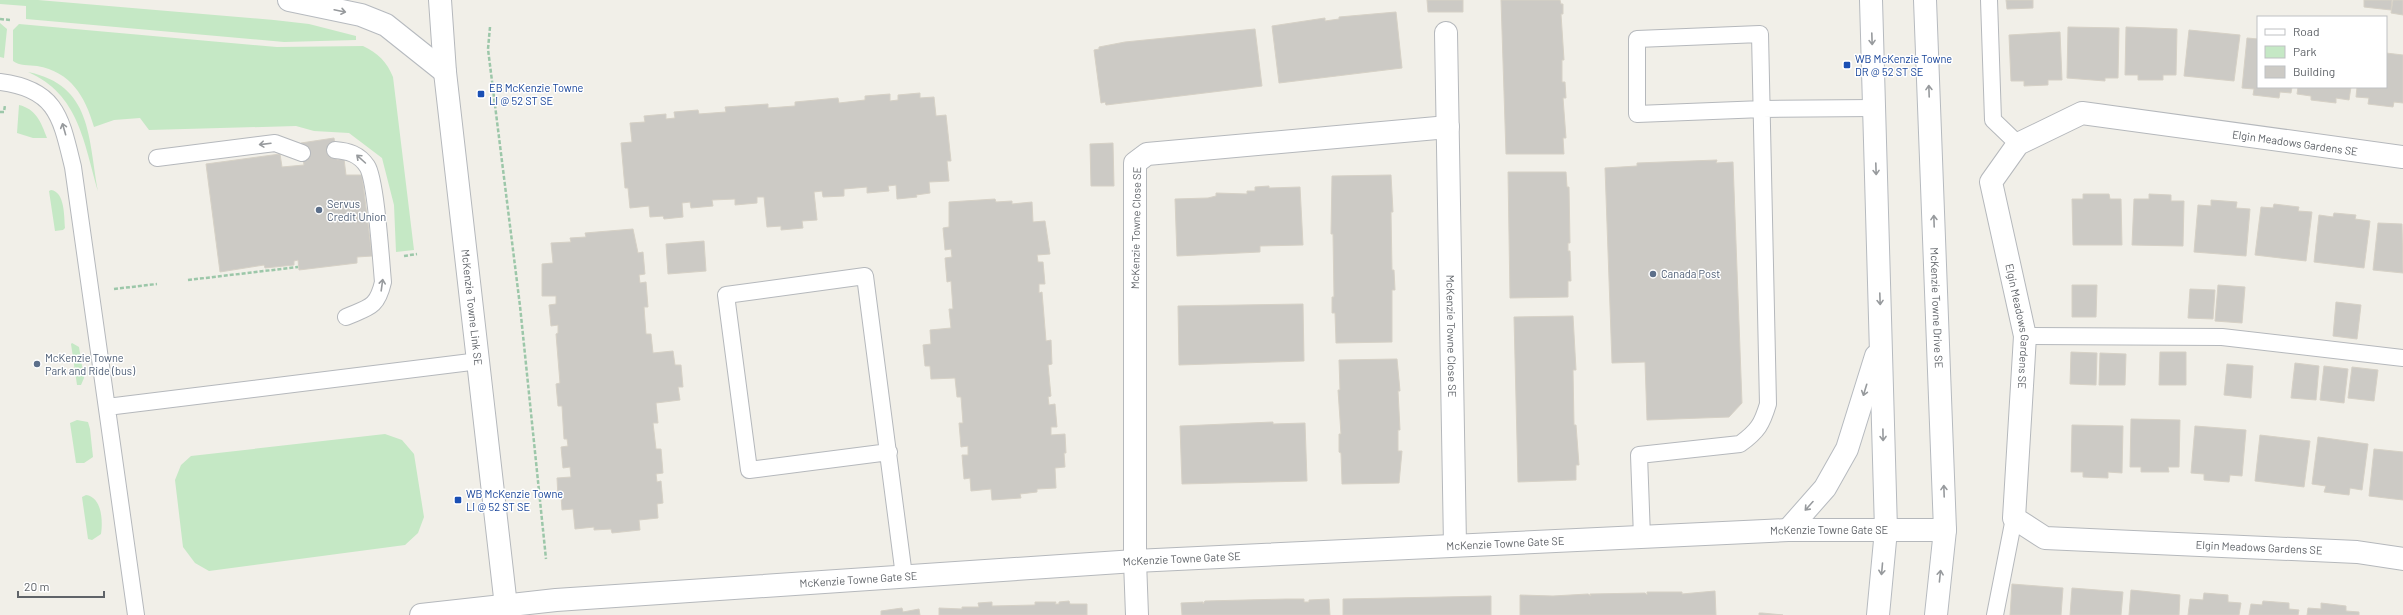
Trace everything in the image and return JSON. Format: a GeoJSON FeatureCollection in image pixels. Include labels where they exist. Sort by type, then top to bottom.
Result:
{"type":"FeatureCollection","features":[{"type":"Feature","properties":{"kind":"street"},"geometry":{"type":"LineString","coordinates":[[289,0],[361,15],[386,25],[445,72]]}},
{"type":"Feature","properties":{"kind":"street","name":"McKenzie Towne Link SE"},"geometry":{"type":"LineString","coordinates":[[440,0],[445,72],[479,361],[506,610]]}},
{"type":"Feature","properties":{"kind":"street"},"geometry":{"type":"LineString","coordinates":[[1871,0],[1886,530],[1878,615]]}},
{"type":"Feature","properties":{"kind":"street","name":"McKenzie Towne Drive SE"},"geometry":{"type":"LineString","coordinates":[[1926,0],[1945,530],[1936,615]]}},
{"type":"Feature","properties":{"kind":"street","name":"McKenzie Towne Close SE"},"geometry":{"type":"LineString","coordinates":[[1446,33],[1455,545]]}},
{"type":"Feature","properties":{"kind":"street","name":"Elgin Meadows Gardens SE"},"geometry":{"type":"LineString","coordinates":[[2403,157],[2082,114],[2018,144],[1991,182],[2026,336],[2014,518],[2045,538],[2357,552],[2403,559]]}},
{"type":"Feature","properties":{"kind":"street","name":"McKenzie Towne Close SE"},"geometry":{"type":"LineString","coordinates":[[1135,561],[1135,163],[1147,154],[1448,127]]}},
{"type":"Feature","properties":{"kind":"street"},"geometry":{"type":"LineString","coordinates":[[1788,530],[1825,488],[1847,449],[1881,340]]}},
{"type":"Feature","properties":{"kind":"street","name":"McKenzie Towne Gate SE"},"geometry":{"type":"LineString","coordinates":[[421,615],[506,610],[904,576],[1135,561],[1788,530],[1945,530]]}},
{"type":"Feature","properties":{"kind":"street"},"geometry":{"type":"LineString","coordinates":[[1135,561],[1137,615]]}},
{"type":"Feature","properties":{"kind":"lane"},"geometry":{"type":"LineString","coordinates":[[1989,0],[1993,120],[2018,144]]}},
{"type":"Feature","properties":{"kind":"lane"},"geometry":{"type":"LineString","coordinates":[[1642,537],[1639,455],[1740,444],[1752,436],[1762,424],[1768,404],[1763,109],[1760,34],[1637,39],[1637,114],[1763,109],[1874,108]]}},
{"type":"Feature","properties":{"kind":"lane"},"geometry":{"type":"LineString","coordinates":[[0,82],[31,90],[50,103],[63,124],[73,167],[136,615]]}},
{"type":"Feature","properties":{"kind":"lane"},"geometry":{"type":"LineString","coordinates":[[157,158],[275,143],[302,153]]}},
{"type":"Feature","properties":{"kind":"lane"},"geometry":{"type":"LineString","coordinates":[[336,150],[348,151],[358,156],[371,173],[383,282],[380,298],[369,307],[346,317]]}},
{"type":"Feature","properties":{"kind":"lane"},"geometry":{"type":"LineString","coordinates":[[889,452],[748,470],[726,295],[865,276],[889,452],[904,576]]}},
{"type":"Feature","properties":{"kind":"lane"},"geometry":{"type":"LineString","coordinates":[[2026,336],[2222,337],[2403,358]]}},
{"type":"Feature","properties":{"kind":"lane"},"geometry":{"type":"LineString","coordinates":[[107,407],[479,361]]}},
{"type":"Feature","properties":{"kind":"lane"},"geometry":{"type":"LineString","coordinates":[[1995,615],[2014,518]]}},
{"type":"Feature","properties":{"kind":"path"},"geometry":{"type":"LineString","coordinates":[[0,19],[10,20]]}},
{"type":"Feature","properties":{"kind":"path"},"geometry":{"type":"LineString","coordinates":[[490,27],[488,49],[520,306],[546,559]]}},
{"type":"Feature","properties":{"kind":"path"},"geometry":{"type":"LineString","coordinates":[[0,112],[4,112],[6,103]]}},
{"type":"Feature","properties":{"kind":"path"},"geometry":{"type":"LineString","coordinates":[[188,280],[298,267]]}},
{"type":"Feature","properties":{"kind":"path"},"geometry":{"type":"LineString","coordinates":[[114,289],[157,284]]}},
{"type":"Feature","properties":{"kind":"green space"},"geometry":{"type":"Polygon","coordinates":[[[0,0],[38,0],[274,20],[309,24],[356,36],[356,40],[284,42],[26,19],[26,6],[0,4],[0,0]]]}},
{"type":"Feature","properties":{"kind":"green space"},"geometry":{"type":"Polygon","coordinates":[[[0,23],[7,29],[4,58],[0,57],[0,23]]]}},
{"type":"Feature","properties":{"kind":"green space"},"geometry":{"type":"Polygon","coordinates":[[[19,24],[277,47],[363,46],[378,55],[385,62],[393,77],[414,250],[396,252],[394,205],[382,158],[349,133],[314,131],[296,126],[149,130],[140,118],[114,120],[94,127],[86,105],[75,87],[68,80],[49,69],[37,66],[21,65],[13,61],[13,30],[19,24]]]}},
{"type":"Feature","properties":{"kind":"green space"},"geometry":{"type":"Polygon","coordinates":[[[28,72],[49,79],[65,88],[76,101],[83,116],[88,133],[98,191],[83,138],[69,107],[58,93],[45,81],[28,72]]]}},
{"type":"Feature","properties":{"kind":"green space"},"geometry":{"type":"Polygon","coordinates":[[[19,105],[34,113],[47,138],[33,138],[17,133],[19,105]]]}},
{"type":"Feature","properties":{"kind":"green space"},"geometry":{"type":"Polygon","coordinates":[[[51,190],[59,195],[63,205],[65,228],[63,230],[55,231],[49,191],[51,190]]]}},
{"type":"Feature","properties":{"kind":"green space"},"geometry":{"type":"Polygon","coordinates":[[[72,343],[79,347],[84,378],[81,385],[77,385],[72,343]]]}},
{"type":"Feature","properties":{"kind":"green space"},"geometry":{"type":"Polygon","coordinates":[[[77,420],[88,422],[90,429],[93,457],[84,463],[76,463],[70,423],[77,420]]]}},
{"type":"Feature","properties":{"kind":"green space"},"geometry":{"type":"Polygon","coordinates":[[[385,434],[402,440],[414,454],[424,517],[418,533],[405,545],[209,571],[195,563],[183,547],[175,480],[181,465],[191,456],[385,434]]]}},
{"type":"Feature","properties":{"kind":"green space"},"geometry":{"type":"Polygon","coordinates":[[[86,495],[95,500],[98,505],[102,523],[101,534],[92,540],[88,539],[82,497],[86,495]]]}},
{"type":"Feature","properties":{"kind":"building"},"geometry":{"type":"Polygon","coordinates":[[[1427,0],[1463,0],[1463,12],[1428,12],[1427,0]]]}},
{"type":"Feature","properties":{"kind":"building"},"geometry":{"type":"Polygon","coordinates":[[[1501,0],[1560,0],[1561,4],[1563,4],[1563,14],[1561,14],[1564,60],[1562,60],[1562,82],[1565,82],[1566,98],[1563,98],[1566,138],[1563,138],[1564,154],[1506,154],[1501,0]]]}},
{"type":"Feature","properties":{"kind":"building"},"geometry":{"type":"Polygon","coordinates":[[[2006,0],[2033,0],[2033,8],[2007,9],[2006,0]]]}},
{"type":"Feature","properties":{"kind":"building"},"geometry":{"type":"Polygon","coordinates":[[[2364,0],[2392,0],[2391,10],[2364,7],[2364,0]]]}},
{"type":"Feature","properties":{"kind":"building"},"geometry":{"type":"Polygon","coordinates":[[[2393,0],[2403,0],[2403,15],[2391,13],[2393,0]]]}},
{"type":"Feature","properties":{"kind":"building"},"geometry":{"type":"Polygon","coordinates":[[[1396,12],[1402,68],[1279,83],[1272,26],[1325,18],[1325,21],[1339,19],[1339,17],[1396,12]]]}},
{"type":"Feature","properties":{"kind":"building"},"geometry":{"type":"Polygon","coordinates":[[[2068,27],[2119,28],[2118,78],[2105,78],[2105,81],[2067,78],[2068,27]]]}},
{"type":"Feature","properties":{"kind":"building"},"geometry":{"type":"Polygon","coordinates":[[[2126,27],[2177,29],[2176,75],[2163,75],[2163,80],[2138,80],[2138,75],[2125,75],[2126,27]]]}},
{"type":"Feature","properties":{"kind":"building"},"geometry":{"type":"Polygon","coordinates":[[[1255,29],[1262,86],[1106,105],[1105,102],[1101,103],[1094,50],[1099,49],[1099,47],[1125,42],[1255,29]]]}},
{"type":"Feature","properties":{"kind":"building"},"geometry":{"type":"Polygon","coordinates":[[[2189,30],[2240,35],[2234,81],[2184,76],[2189,30]]]}},
{"type":"Feature","properties":{"kind":"building"},"geometry":{"type":"Polygon","coordinates":[[[2060,32],[2062,80],[2048,80],[2048,85],[2024,86],[2024,81],[2011,81],[2009,35],[2060,32]]]}},
{"type":"Feature","properties":{"kind":"building"},"geometry":{"type":"Polygon","coordinates":[[[2247,38],[2257,39],[2257,88],[2292,88],[2291,93],[2280,92],[2279,98],[2253,95],[2254,89],[2242,88],[2247,38]]]}},
{"type":"Feature","properties":{"kind":"building"},"geometry":{"type":"Polygon","coordinates":[[[2387,53],[2403,55],[2403,103],[2394,102],[2393,107],[2368,104],[2369,98],[2356,97],[2357,88],[2387,88],[2387,53]]]}},
{"type":"Feature","properties":{"kind":"building"},"geometry":{"type":"Polygon","coordinates":[[[2298,88],[2351,88],[2349,100],[2336,98],[2336,103],[2311,100],[2311,96],[2297,94],[2298,88]]]}},
{"type":"Feature","properties":{"kind":"building"},"geometry":{"type":"Polygon","coordinates":[[[920,93],[920,98],[934,97],[936,116],[946,115],[951,161],[947,161],[949,181],[929,182],[930,193],[916,195],[917,197],[897,199],[896,185],[888,186],[889,191],[867,193],[867,187],[844,189],[844,196],[823,197],[822,191],[814,192],[817,220],[802,221],[803,228],[781,230],[781,226],[767,227],[764,197],[757,197],[757,203],[735,205],[735,199],[712,200],[713,206],[691,208],[690,202],[682,203],[683,217],[664,219],[663,216],[650,217],[649,206],[630,208],[628,188],[625,188],[621,143],[632,142],[630,123],[645,122],[644,116],[666,114],[666,119],[675,118],[674,112],[698,110],[699,114],[726,112],[725,107],[768,104],[768,108],[795,106],[795,102],[838,98],[839,103],[865,100],[865,96],[890,94],[890,101],[898,100],[898,95],[920,93]]]}},
{"type":"Feature","properties":{"kind":"building"},"geometry":{"type":"Polygon","coordinates":[[[334,138],[337,160],[344,159],[346,175],[362,175],[372,256],[357,257],[357,263],[299,270],[298,260],[294,261],[294,265],[265,268],[264,265],[220,272],[206,164],[280,154],[282,167],[304,165],[301,143],[334,138]]]}},
{"type":"Feature","properties":{"kind":"building"},"geometry":{"type":"Polygon","coordinates":[[[1113,143],[1114,186],[1091,186],[1090,144],[1113,143]]]}},
{"type":"Feature","properties":{"kind":"building"},"geometry":{"type":"Polygon","coordinates":[[[1717,160],[1716,163],[1733,162],[1742,403],[1729,417],[1647,420],[1645,362],[1612,363],[1605,168],[1637,166],[1637,163],[1717,160]]]}},
{"type":"Feature","properties":{"kind":"building"},"geometry":{"type":"Polygon","coordinates":[[[1508,172],[1566,172],[1567,187],[1569,187],[1570,243],[1568,243],[1568,251],[1570,251],[1571,281],[1568,281],[1568,297],[1510,298],[1508,172]]]}},
{"type":"Feature","properties":{"kind":"building"},"geometry":{"type":"Polygon","coordinates":[[[1391,175],[1393,212],[1391,212],[1392,270],[1394,270],[1395,290],[1392,290],[1392,342],[1336,343],[1335,313],[1332,313],[1332,297],[1334,297],[1333,234],[1331,234],[1332,176],[1391,175]]]}},
{"type":"Feature","properties":{"kind":"building"},"geometry":{"type":"Polygon","coordinates":[[[1269,186],[1269,188],[1300,187],[1303,245],[1260,246],[1260,252],[1177,256],[1175,199],[1208,198],[1216,196],[1216,193],[1247,194],[1247,191],[1255,191],[1255,187],[1269,186]]]}},
{"type":"Feature","properties":{"kind":"building"},"geometry":{"type":"Polygon","coordinates":[[[2083,194],[2109,194],[2110,199],[2121,199],[2122,245],[2073,245],[2072,199],[2083,199],[2083,194]]]}},
{"type":"Feature","properties":{"kind":"building"},"geometry":{"type":"Polygon","coordinates":[[[2149,194],[2171,195],[2171,201],[2184,201],[2183,246],[2132,245],[2134,199],[2149,199],[2149,194]]]}},
{"type":"Feature","properties":{"kind":"building"},"geometry":{"type":"Polygon","coordinates":[[[995,199],[996,202],[1012,201],[1012,204],[1032,202],[1033,222],[1045,221],[1050,254],[1037,255],[1038,262],[1043,262],[1045,284],[1039,284],[1039,293],[1042,292],[1046,341],[1051,340],[1052,364],[1048,365],[1051,396],[1048,397],[1049,405],[1055,404],[1057,427],[1051,427],[1051,435],[1065,434],[1066,453],[1064,453],[1065,467],[1055,468],[1056,488],[1037,489],[1037,492],[1020,494],[1021,498],[992,500],[991,489],[971,491],[970,478],[964,479],[962,455],[968,455],[968,446],[961,447],[959,423],[963,423],[961,397],[957,397],[955,378],[931,379],[930,366],[925,366],[923,345],[931,344],[930,330],[951,328],[949,309],[953,309],[951,281],[947,282],[945,258],[952,257],[951,249],[945,250],[943,228],[949,227],[949,202],[995,199]]]}},
{"type":"Feature","properties":{"kind":"building"},"geometry":{"type":"Polygon","coordinates":[[[2211,200],[2237,202],[2236,208],[2250,209],[2246,256],[2194,252],[2198,205],[2211,206],[2211,200]]]}},
{"type":"Feature","properties":{"kind":"building"},"geometry":{"type":"Polygon","coordinates":[[[2274,204],[2299,207],[2298,211],[2312,212],[2306,261],[2255,255],[2261,207],[2273,208],[2274,204]]]}},
{"type":"Feature","properties":{"kind":"building"},"geometry":{"type":"Polygon","coordinates":[[[2334,213],[2356,215],[2355,219],[2370,221],[2364,268],[2314,262],[2319,215],[2333,217],[2334,213]]]}},
{"type":"Feature","properties":{"kind":"building"},"geometry":{"type":"Polygon","coordinates":[[[2378,223],[2402,224],[2403,273],[2373,270],[2378,223]]]}},
{"type":"Feature","properties":{"kind":"building"},"geometry":{"type":"Polygon","coordinates":[[[633,229],[638,253],[643,252],[645,274],[639,275],[640,283],[646,282],[648,307],[644,307],[646,334],[651,334],[653,353],[673,351],[675,365],[681,365],[683,387],[678,387],[680,400],[656,403],[658,423],[653,423],[656,449],[661,449],[663,473],[656,474],[657,482],[661,481],[663,503],[657,504],[658,518],[639,520],[640,530],[612,533],[611,529],[594,530],[594,527],[575,529],[573,509],[562,510],[561,496],[558,497],[557,478],[571,477],[570,467],[563,468],[561,447],[568,446],[567,439],[564,439],[562,406],[558,406],[556,384],[560,383],[556,334],[558,333],[558,325],[551,326],[549,305],[556,304],[556,296],[542,296],[542,264],[553,263],[551,243],[571,242],[570,238],[586,237],[585,233],[633,229]]]}},
{"type":"Feature","properties":{"kind":"building"},"geometry":{"type":"Polygon","coordinates":[[[704,241],[706,271],[668,274],[666,244],[704,241]]]}},
{"type":"Feature","properties":{"kind":"building"},"geometry":{"type":"Polygon","coordinates":[[[2072,285],[2097,285],[2096,317],[2072,317],[2072,285]]]}},
{"type":"Feature","properties":{"kind":"building"},"geometry":{"type":"Polygon","coordinates":[[[2218,285],[2245,287],[2242,323],[2215,321],[2218,285]]]}},
{"type":"Feature","properties":{"kind":"building"},"geometry":{"type":"Polygon","coordinates":[[[2190,289],[2215,290],[2213,319],[2188,318],[2190,289]]]}},
{"type":"Feature","properties":{"kind":"building"},"geometry":{"type":"Polygon","coordinates":[[[2336,302],[2361,305],[2357,339],[2333,336],[2336,302]]]}},
{"type":"Feature","properties":{"kind":"building"},"geometry":{"type":"Polygon","coordinates":[[[1303,304],[1304,361],[1179,365],[1178,306],[1303,304]]]}},
{"type":"Feature","properties":{"kind":"building"},"geometry":{"type":"Polygon","coordinates":[[[1573,316],[1576,370],[1573,370],[1574,425],[1576,425],[1579,465],[1576,465],[1576,480],[1518,482],[1514,317],[1573,316]]]}},
{"type":"Feature","properties":{"kind":"building"},"geometry":{"type":"Polygon","coordinates":[[[2071,352],[2097,353],[2096,385],[2070,384],[2071,352]]]}},
{"type":"Feature","properties":{"kind":"building"},"geometry":{"type":"Polygon","coordinates":[[[2160,352],[2186,352],[2186,385],[2159,385],[2160,352]]]}},
{"type":"Feature","properties":{"kind":"building"},"geometry":{"type":"Polygon","coordinates":[[[2100,353],[2126,354],[2125,385],[2099,385],[2100,353]]]}},
{"type":"Feature","properties":{"kind":"building"},"geometry":{"type":"Polygon","coordinates":[[[1397,359],[1400,391],[1398,391],[1400,430],[1398,430],[1398,451],[1402,451],[1399,483],[1342,484],[1341,453],[1339,452],[1339,434],[1341,434],[1338,390],[1340,390],[1339,360],[1397,359]]]}},
{"type":"Feature","properties":{"kind":"building"},"geometry":{"type":"Polygon","coordinates":[[[2295,363],[2319,366],[2316,400],[2291,398],[2295,363]]]}},
{"type":"Feature","properties":{"kind":"building"},"geometry":{"type":"Polygon","coordinates":[[[2227,364],[2253,366],[2251,398],[2224,395],[2227,364]]]}},
{"type":"Feature","properties":{"kind":"building"},"geometry":{"type":"Polygon","coordinates":[[[2324,366],[2348,369],[2344,403],[2320,400],[2324,366]]]}},
{"type":"Feature","properties":{"kind":"building"},"geometry":{"type":"Polygon","coordinates":[[[2352,367],[2378,370],[2374,401],[2348,398],[2352,367]]]}},
{"type":"Feature","properties":{"kind":"building"},"geometry":{"type":"Polygon","coordinates":[[[2131,419],[2180,420],[2179,467],[2168,467],[2169,472],[2141,472],[2141,467],[2130,467],[2131,419]]]}},
{"type":"Feature","properties":{"kind":"building"},"geometry":{"type":"Polygon","coordinates":[[[1273,422],[1273,424],[1305,423],[1307,481],[1182,484],[1180,426],[1273,422]]]}},
{"type":"Feature","properties":{"kind":"building"},"geometry":{"type":"Polygon","coordinates":[[[2072,425],[2123,426],[2122,473],[2108,472],[2108,478],[2083,477],[2083,472],[2071,472],[2072,425]]]}},
{"type":"Feature","properties":{"kind":"building"},"geometry":{"type":"Polygon","coordinates":[[[2195,426],[2246,430],[2242,476],[2230,475],[2229,482],[2204,480],[2204,474],[2191,473],[2195,426]]]}},
{"type":"Feature","properties":{"kind":"building"},"geometry":{"type":"Polygon","coordinates":[[[2260,435],[2310,441],[2304,487],[2255,481],[2260,435]]]}},
{"type":"Feature","properties":{"kind":"building"},"geometry":{"type":"Polygon","coordinates":[[[2318,437],[2368,444],[2362,490],[2350,488],[2349,495],[2324,492],[2326,486],[2312,484],[2318,437]]]}},
{"type":"Feature","properties":{"kind":"building"},"geometry":{"type":"Polygon","coordinates":[[[2374,449],[2403,452],[2403,500],[2369,496],[2374,449]]]}},
{"type":"Feature","properties":{"kind":"building"},"geometry":{"type":"Polygon","coordinates":[[[2012,584],[2063,588],[2061,615],[2010,615],[2012,584]]]}},
{"type":"Feature","properties":{"kind":"building"},"geometry":{"type":"Polygon","coordinates":[[[2072,588],[2123,592],[2121,615],[2070,615],[2072,588]]]}},
{"type":"Feature","properties":{"kind":"building"},"geometry":{"type":"Polygon","coordinates":[[[2131,590],[2180,595],[2179,615],[2129,615],[2131,590]]]}},
{"type":"Feature","properties":{"kind":"building"},"geometry":{"type":"Polygon","coordinates":[[[1715,591],[1716,615],[1520,615],[1520,595],[1553,596],[1588,594],[1591,596],[1590,594],[1645,593],[1647,595],[1647,592],[1682,592],[1682,594],[1715,591]]]}},
{"type":"Feature","properties":{"kind":"building"},"geometry":{"type":"Polygon","coordinates":[[[2204,593],[2228,595],[2228,602],[2241,603],[2239,615],[2188,615],[2190,599],[2203,600],[2204,593]]]}},
{"type":"Feature","properties":{"kind":"building"},"geometry":{"type":"Polygon","coordinates":[[[1491,596],[1491,615],[1343,615],[1343,599],[1491,596]]]}},
{"type":"Feature","properties":{"kind":"building"},"geometry":{"type":"Polygon","coordinates":[[[1304,599],[1304,602],[1309,602],[1309,600],[1329,599],[1330,615],[1182,615],[1181,603],[1203,602],[1203,604],[1205,601],[1304,599]]]}},
{"type":"Feature","properties":{"kind":"building"},"geometry":{"type":"Polygon","coordinates":[[[1069,601],[1070,604],[1087,604],[1087,615],[939,615],[939,608],[962,609],[962,607],[979,607],[978,603],[992,602],[992,606],[1035,605],[1035,602],[1056,602],[1055,604],[1059,604],[1059,602],[1069,601]]]}},
{"type":"Feature","properties":{"kind":"building"},"geometry":{"type":"Polygon","coordinates":[[[2263,601],[2289,603],[2289,609],[2299,610],[2298,615],[2249,615],[2251,604],[2262,605],[2263,601]]]}},
{"type":"Feature","properties":{"kind":"building"},"geometry":{"type":"Polygon","coordinates":[[[2321,603],[2346,606],[2346,611],[2359,612],[2359,615],[2307,615],[2308,608],[2321,609],[2321,603]]]}},
{"type":"Feature","properties":{"kind":"building"},"geometry":{"type":"Polygon","coordinates":[[[902,608],[903,612],[919,609],[920,615],[881,615],[881,611],[902,608]]]}},
{"type":"Feature","properties":{"kind":"building"},"geometry":{"type":"Polygon","coordinates":[[[1759,613],[1762,613],[1783,615],[1759,615],[1759,613]]]}},
{"type":"Feature","properties":{"kind":"place","name":"WB McKenzie Towne DR @ 52 ST SE"},"geometry":{"type":"Point","coordinates":[1847,65]}},
{"type":"Feature","properties":{"kind":"place","name":"EB McKenzie Towne LI @ 52 ST SE"},"geometry":{"type":"Point","coordinates":[481,94]}},
{"type":"Feature","properties":{"kind":"place","name":"Servus Credit Union"},"geometry":{"type":"Point","coordinates":[319,210]}},
{"type":"Feature","properties":{"kind":"place","name":"Canada Post"},"geometry":{"type":"Point","coordinates":[1653,274]}},
{"type":"Feature","properties":{"kind":"place","name":"McKenzie Towne Park and Ride (bus)"},"geometry":{"type":"Point","coordinates":[37,364]}},
{"type":"Feature","properties":{"kind":"place","name":"WB McKenzie Towne LI @ 52 ST SE"},"geometry":{"type":"Point","coordinates":[458,500]}}]}
